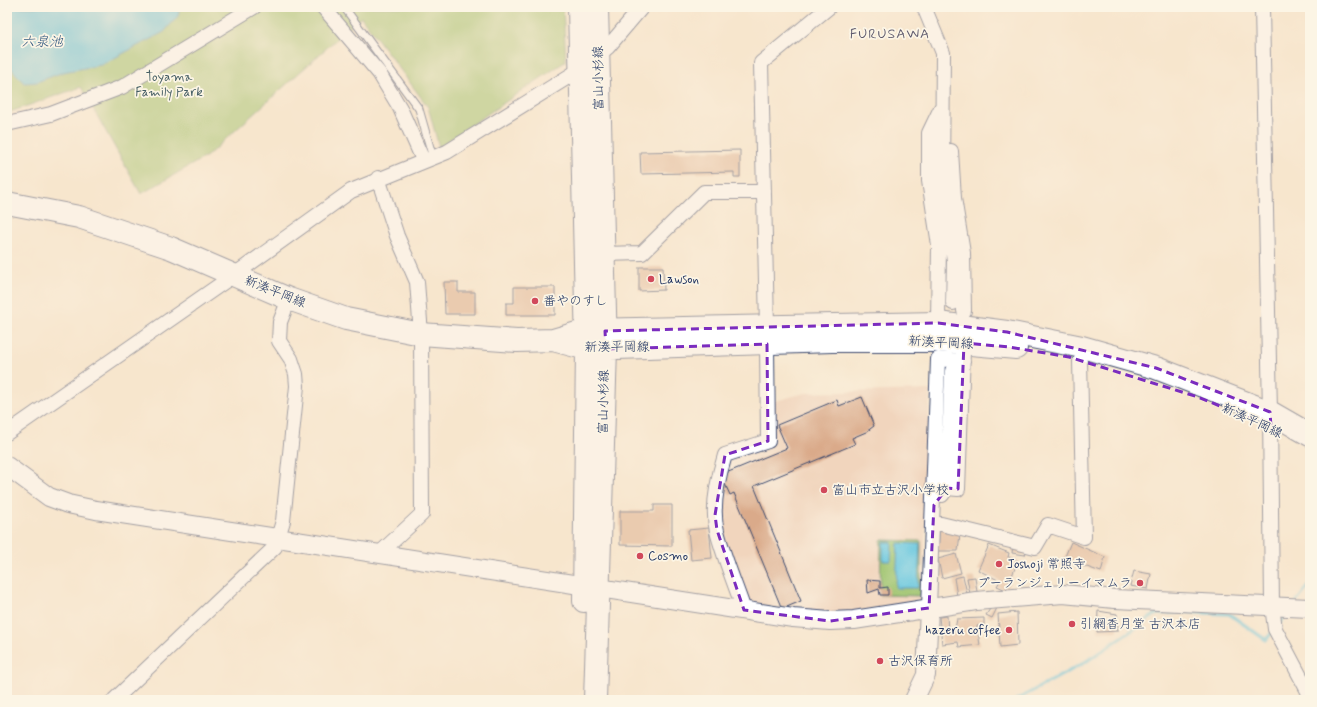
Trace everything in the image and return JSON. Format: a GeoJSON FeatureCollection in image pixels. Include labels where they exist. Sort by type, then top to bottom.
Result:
{"type":"FeatureCollection","features":[{"type":"Feature","properties":{"kind":"main road","name":"富山小杉線"},"geometry":{"type":"LineString","coordinates":[[579,7],[596,340]]}},
{"type":"Feature","properties":{"kind":"main road","name":"富山小杉線"},"geometry":{"type":"LineString","coordinates":[[595,700],[592,588],[596,340],[603,254],[597,7]]}},
{"type":"Feature","properties":{"kind":"main road","name":"新湊平岡線"},"geometry":{"type":"LineString","coordinates":[[7,203],[80,217],[171,248],[290,299],[346,319],[421,334],[517,341],[596,340],[767,335],[938,323],[1007,332],[1082,348],[1156,368],[1270,420],[1310,451]]}},
{"type":"Feature","properties":{"kind":"main road","name":"新湊平岡線"},"geometry":{"type":"LineString","coordinates":[[767,335],[832,341],[938,341],[963,352],[1009,346],[1080,361],[1270,420],[1310,435]]}},
{"type":"Feature","properties":{"kind":"main road","name":"富山小杉線"},"geometry":{"type":"LineString","coordinates":[[581,700],[592,588]]}},
{"type":"Feature","properties":{"kind":"street"},"geometry":{"type":"LineString","coordinates":[[7,124],[51,114],[122,87],[254,7]]}},
{"type":"Feature","properties":{"kind":"street"},"geometry":{"type":"LineString","coordinates":[[323,7],[379,73],[428,159]]}},
{"type":"Feature","properties":{"kind":"street"},"geometry":{"type":"LineString","coordinates":[[7,433],[234,275],[351,191],[378,178],[447,152],[581,69],[608,47],[642,7]]}},
{"type":"Feature","properties":{"kind":"street"},"geometry":{"type":"LineString","coordinates":[[744,610],[717,530],[715,514],[719,475],[725,455],[768,441],[761,63],[829,7]]}},
{"type":"Feature","properties":{"kind":"street"},"geometry":{"type":"LineString","coordinates":[[924,7],[943,53],[942,182],[954,261],[959,307]]}},
{"type":"Feature","properties":{"kind":"street"},"geometry":{"type":"LineString","coordinates":[[1262,7],[1272,606],[1275,629],[1310,695]]}},
{"type":"Feature","properties":{"kind":"street"},"geometry":{"type":"LineString","coordinates":[[938,323],[939,246],[929,181],[929,133],[943,104]]}},
{"type":"Feature","properties":{"kind":"street"},"geometry":{"type":"LineString","coordinates":[[378,178],[397,236],[417,282],[421,334],[422,514],[379,554]]}},
{"type":"Feature","properties":{"kind":"street"},"geometry":{"type":"LineString","coordinates":[[603,254],[642,253],[704,192],[764,192]]}},
{"type":"Feature","properties":{"kind":"street"},"geometry":{"type":"LineString","coordinates":[[114,700],[275,547],[283,521],[297,386],[296,374],[291,359],[279,341],[280,322],[290,299]]}},
{"type":"Feature","properties":{"kind":"street"},"geometry":{"type":"LineString","coordinates":[[914,700],[926,675],[934,505],[938,359],[963,352],[958,489],[947,488]]}},
{"type":"Feature","properties":{"kind":"street"},"geometry":{"type":"LineString","coordinates":[[933,522],[1035,547],[1048,525],[1084,537],[1080,361]]}},
{"type":"Feature","properties":{"kind":"street"},"geometry":{"type":"LineString","coordinates":[[934,505],[947,488],[952,370]]}},
{"type":"Feature","properties":{"kind":"street"},"geometry":{"type":"LineString","coordinates":[[7,466],[49,497],[68,504],[96,510],[592,588],[830,621],[854,620],[929,608],[1015,597],[1063,594],[1115,599],[1310,608]]}},
{"type":"Feature","properties":{"kind":"lane"},"geometry":{"type":"LineString","coordinates":[[344,7],[419,109],[428,159]]}},
{"type":"Feature","properties":{"kind":"highlighted area"},"geometry":{"type":"Polygon","coordinates":[[[938,323],[1007,332],[1156,368],[1270,412],[1271,427],[1198,397],[1069,357],[1009,347],[964,343],[958,489],[947,488],[934,505],[929,608],[830,621],[744,610],[717,530],[715,515],[725,455],[768,441],[767,344],[606,349],[605,331],[938,323]]]}},
{"type":"Feature","properties":{"kind":"shaded area","name":"富山市立古沢小学校"},"geometry":{"type":"Polygon","coordinates":[[[930,390],[923,602],[849,613],[818,613],[744,603],[717,520],[726,459],[771,444],[772,402],[805,393],[930,390]]]}},
{"type":"Feature","properties":{"kind":"green space","name":"Toyama Family Park"},"geometry":{"type":"Polygon","coordinates":[[[7,7],[563,7],[566,61],[439,147],[428,107],[361,17],[207,156],[141,194],[81,87],[7,113],[7,7]]]}},
{"type":"Feature","properties":{"kind":"green space"},"geometry":{"type":"Polygon","coordinates":[[[881,540],[921,541],[921,596],[880,595],[881,540]]]}},
{"type":"Feature","properties":{"kind":"water","name":"六泉池"},"geometry":{"type":"Polygon","coordinates":[[[7,7],[180,7],[178,16],[164,32],[101,65],[63,72],[37,82],[24,83],[10,67],[7,61],[7,7]]]}},
{"type":"Feature","properties":{"kind":"water"},"geometry":{"type":"Polygon","coordinates":[[[883,542],[892,542],[891,561],[883,561],[883,542]]]}},
{"type":"Feature","properties":{"kind":"water"},"geometry":{"type":"Polygon","coordinates":[[[898,543],[920,544],[918,588],[896,588],[898,543]]]}},
{"type":"Feature","properties":{"kind":"building"},"geometry":{"type":"Polygon","coordinates":[[[740,150],[740,177],[734,177],[734,172],[641,174],[640,152],[740,150]]]}},
{"type":"Feature","properties":{"kind":"building","name":"Lawson"},"geometry":{"type":"Polygon","coordinates":[[[639,267],[663,267],[664,290],[639,291],[639,267]]]}},
{"type":"Feature","properties":{"kind":"building"},"geometry":{"type":"Polygon","coordinates":[[[444,282],[458,282],[458,292],[475,292],[475,314],[445,314],[444,282]]]}},
{"type":"Feature","properties":{"kind":"building"},"geometry":{"type":"Polygon","coordinates":[[[514,287],[555,287],[555,315],[506,315],[506,303],[514,303],[514,287]]]}},
{"type":"Feature","properties":{"kind":"building"},"geometry":{"type":"Polygon","coordinates":[[[862,397],[874,426],[866,432],[852,438],[855,444],[754,486],[801,601],[782,609],[734,493],[730,495],[721,475],[787,448],[777,425],[837,400],[839,406],[862,397]]]}},
{"type":"Feature","properties":{"kind":"building"},"geometry":{"type":"Polygon","coordinates":[[[654,505],[672,505],[672,546],[620,545],[620,511],[654,511],[654,505]]]}},
{"type":"Feature","properties":{"kind":"building"},"geometry":{"type":"Polygon","coordinates":[[[940,527],[960,534],[958,551],[938,551],[940,527]]]}},
{"type":"Feature","properties":{"kind":"building"},"geometry":{"type":"Polygon","coordinates":[[[709,528],[712,558],[691,560],[688,530],[709,528]]]}},
{"type":"Feature","properties":{"kind":"building"},"geometry":{"type":"Polygon","coordinates":[[[1071,542],[1105,557],[1101,572],[1064,559],[1071,542]]]}},
{"type":"Feature","properties":{"kind":"building"},"geometry":{"type":"Polygon","coordinates":[[[989,545],[1009,553],[1008,557],[1018,561],[1006,590],[997,586],[1000,581],[978,570],[989,545]]]}},
{"type":"Feature","properties":{"kind":"building"},"geometry":{"type":"Polygon","coordinates":[[[1013,545],[1027,548],[1025,555],[1012,553],[1013,545]]]}},
{"type":"Feature","properties":{"kind":"building"},"geometry":{"type":"Polygon","coordinates":[[[956,554],[961,573],[942,578],[938,559],[956,554]]]}},
{"type":"Feature","properties":{"kind":"building"},"geometry":{"type":"Polygon","coordinates":[[[1134,571],[1151,574],[1148,589],[1130,586],[1134,571]]]}},
{"type":"Feature","properties":{"kind":"building"},"geometry":{"type":"Polygon","coordinates":[[[963,576],[967,593],[957,596],[954,578],[963,576]]]}},
{"type":"Feature","properties":{"kind":"building"},"geometry":{"type":"Polygon","coordinates":[[[975,577],[977,592],[970,594],[967,578],[975,577]]]}},
{"type":"Feature","properties":{"kind":"building"},"geometry":{"type":"Polygon","coordinates":[[[867,580],[880,581],[880,588],[888,587],[888,595],[880,595],[879,589],[868,593],[867,580]]]}},
{"type":"Feature","properties":{"kind":"building"},"geometry":{"type":"Polygon","coordinates":[[[992,606],[997,608],[992,618],[986,615],[992,606]]]}},
{"type":"Feature","properties":{"kind":"building"},"geometry":{"type":"Polygon","coordinates":[[[1098,611],[1117,614],[1118,631],[1097,632],[1098,611]]]}},
{"type":"Feature","properties":{"kind":"building"},"geometry":{"type":"Polygon","coordinates":[[[1017,612],[1018,645],[1000,647],[998,614],[1017,612]]]}},
{"type":"Feature","properties":{"kind":"building"},"geometry":{"type":"Polygon","coordinates":[[[947,616],[948,631],[955,629],[957,619],[984,618],[984,625],[977,626],[980,645],[959,647],[958,642],[942,644],[939,617],[947,616]]]}},
{"type":"Feature","properties":{"kind":"waterway"},"geometry":{"type":"LineString","coordinates":[[1297,601],[1310,585]]}},
{"type":"Feature","properties":{"kind":"waterway"},"geometry":{"type":"LineString","coordinates":[[1016,700],[1084,663],[1156,614],[1182,612],[1229,614],[1266,640],[1273,631]]}},
{"type":"Feature","properties":{"kind":"waterway"},"geometry":{"type":"LineString","coordinates":[[1278,625],[1288,613]]}},
{"type":"Feature","properties":{"kind":"place","name":"Lawson"},"geometry":{"type":"Point","coordinates":[651,279]}},
{"type":"Feature","properties":{"kind":"place","name":"番やのすし"},"geometry":{"type":"Point","coordinates":[535,301]}},
{"type":"Feature","properties":{"kind":"place","name":"富山市立古沢小学校"},"geometry":{"type":"Point","coordinates":[824,490]}},
{"type":"Feature","properties":{"kind":"place","name":"Cosmo"},"geometry":{"type":"Point","coordinates":[640,556]}},
{"type":"Feature","properties":{"kind":"place","name":"Joshoji 常照寺"},"geometry":{"type":"Point","coordinates":[999,564]}},
{"type":"Feature","properties":{"kind":"place","name":"ブーランジェリーイマムラ"},"geometry":{"type":"Point","coordinates":[1140,583]}},
{"type":"Feature","properties":{"kind":"place","name":"引網香月堂 古沢本店"},"geometry":{"type":"Point","coordinates":[1072,624]}},
{"type":"Feature","properties":{"kind":"place","name":"hazeru coffee"},"geometry":{"type":"Point","coordinates":[1009,630]}},
{"type":"Feature","properties":{"kind":"place","name":"古沢保育所"},"geometry":{"type":"Point","coordinates":[880,661]}},
{"type":"Feature","properties":{"kind":"district","name":"FURUSAWA"},"geometry":{"type":"Point","coordinates":[890,34]}}]}
